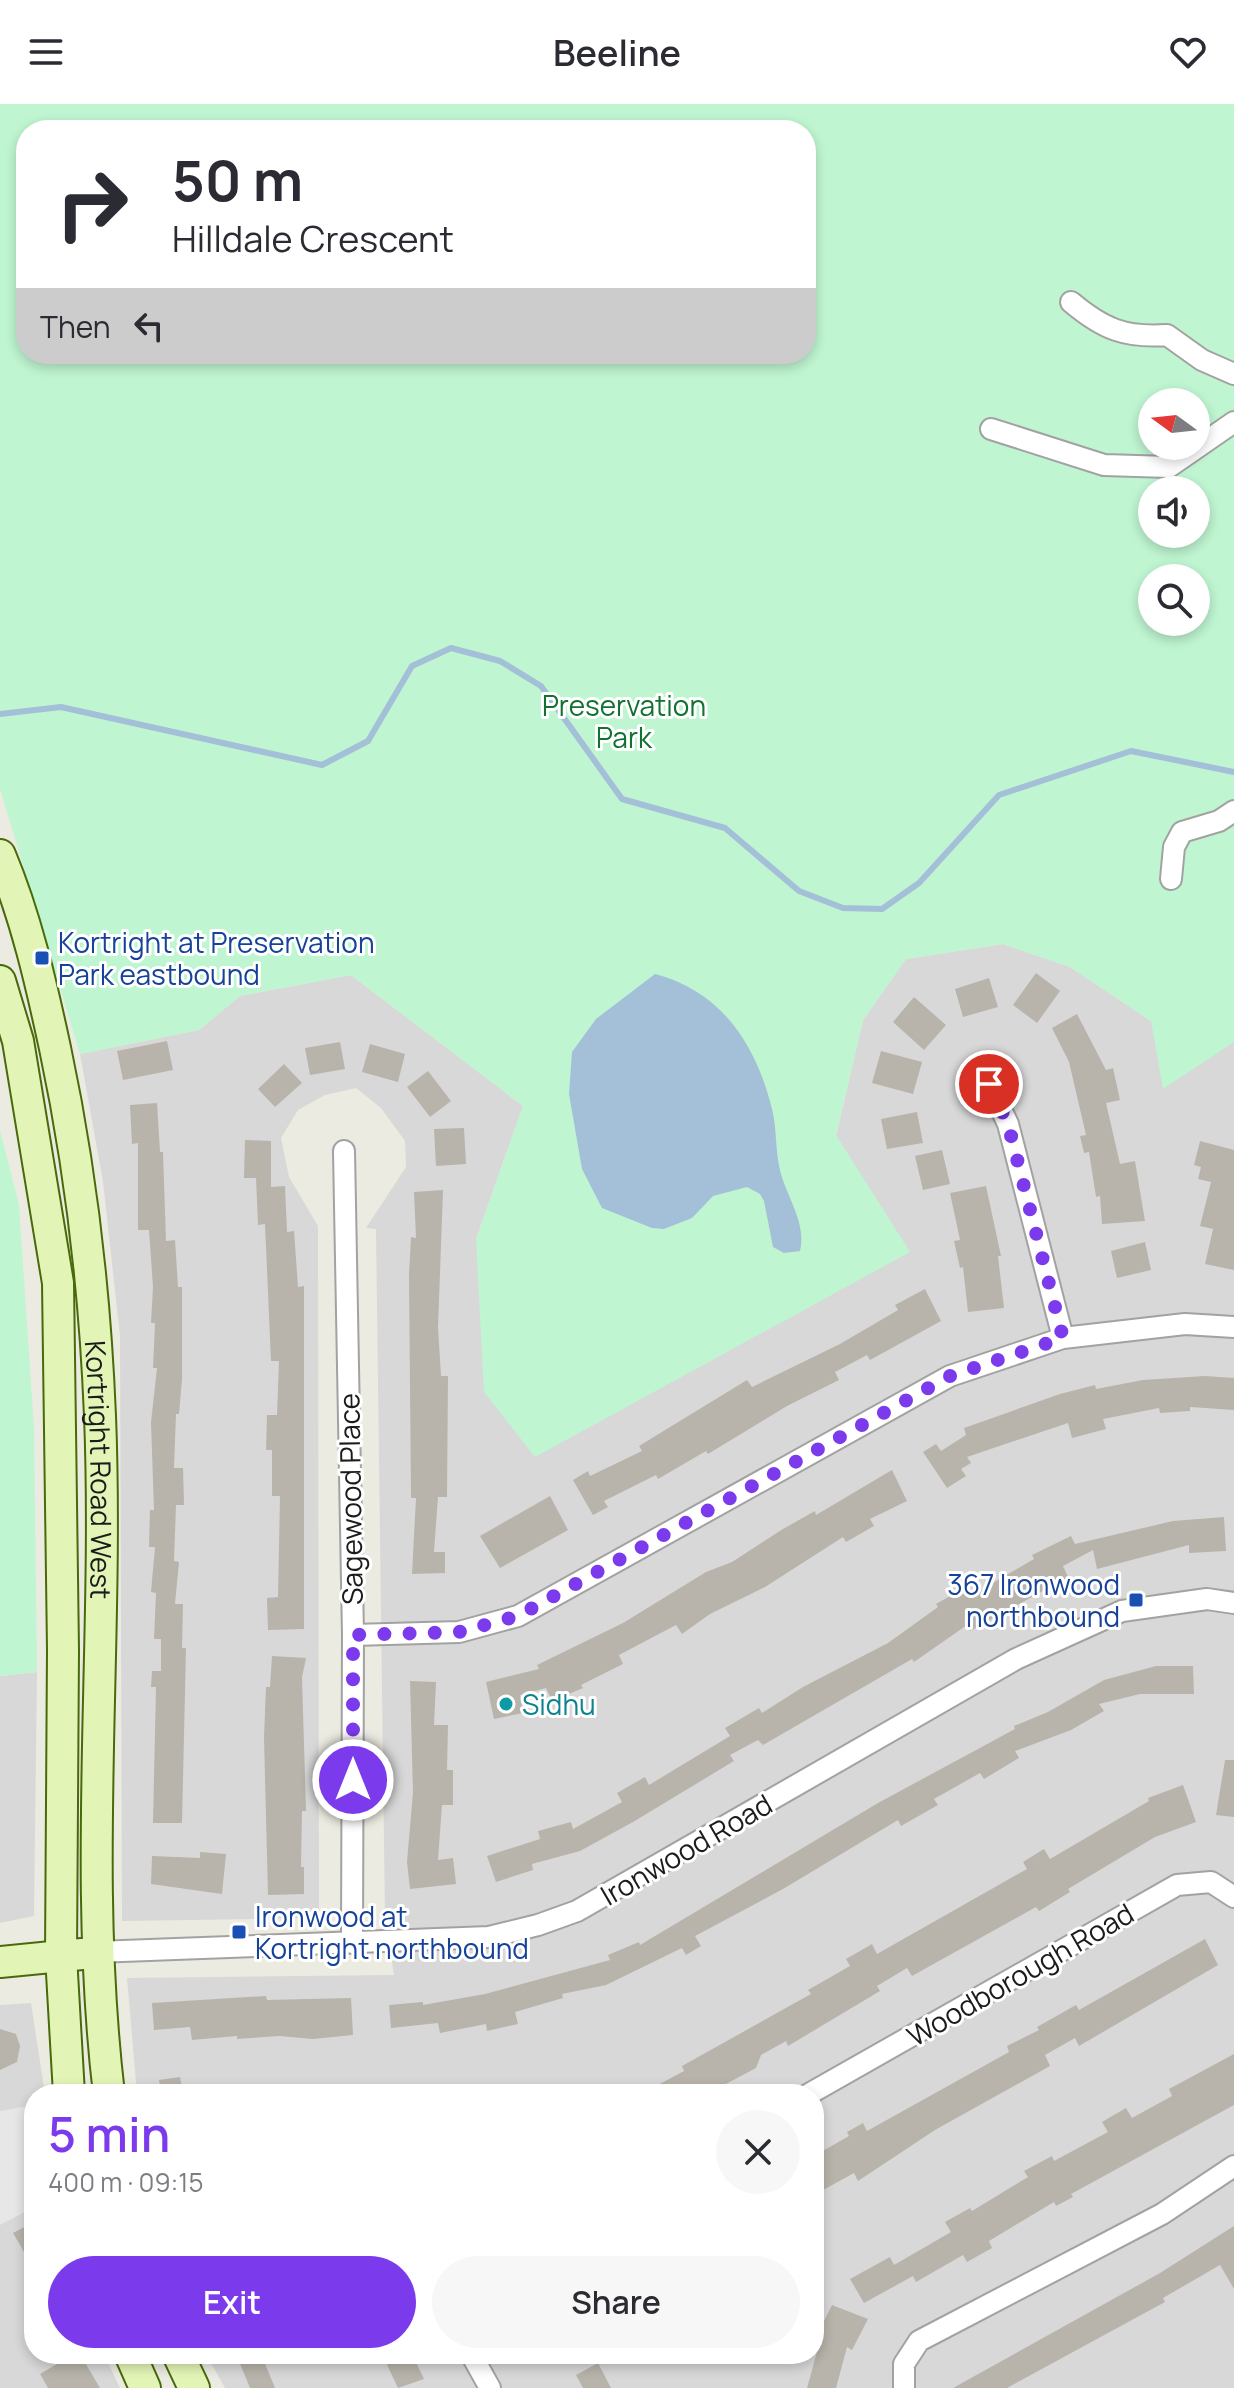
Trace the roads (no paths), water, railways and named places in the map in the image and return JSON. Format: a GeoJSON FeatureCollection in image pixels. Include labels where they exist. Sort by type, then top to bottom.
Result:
{"type":"FeatureCollection","features":[{"type":"Feature","properties":{"kind":"street"},"geometry":{"type":"LineString","coordinates":[[1071,302],[1099,325],[1147,336],[1167,335],[1202,360],[1234,374]]}},
{"type":"Feature","properties":{"kind":"street"},"geometry":{"type":"LineString","coordinates":[[991,429],[1038,441],[1104,465],[1169,467],[1234,422]]}},
{"type":"Feature","properties":{"kind":"street"},"geometry":{"type":"LineString","coordinates":[[1171,879],[1174,847],[1182,832],[1219,821],[1234,811]]}},
{"type":"Feature","properties":{"kind":"street","name":"Kortright Road West"},"geometry":{"type":"LineString","coordinates":[[0,855],[19,900],[49,1021],[71,1123],[88,1238],[100,1417],[96,1952],[108,2084]]}},
{"type":"Feature","properties":{"kind":"street","name":"Kortright Road West"},"geometry":{"type":"LineString","coordinates":[[0,981],[18,1041],[58,1283],[63,1650],[61,1956],[68,2084]]}},
{"type":"Feature","properties":{"kind":"street"},"geometry":{"type":"LineString","coordinates":[[989,1084],[1008,1124],[1063,1338]]}},
{"type":"Feature","properties":{"kind":"street","name":"Sagewood Place"},"geometry":{"type":"LineString","coordinates":[[344,1151],[353,1635],[352,1943]]}},
{"type":"Feature","properties":{"kind":"street"},"geometry":{"type":"LineString","coordinates":[[353,1635],[459,1632],[518,1616],[950,1376],[1063,1338],[1185,1324],[1234,1327]]}},
{"type":"Feature","properties":{"kind":"street","name":"Ironwood Road"},"geometry":{"type":"LineString","coordinates":[[96,1952],[489,1937],[577,1911],[1016,1659],[1122,1611],[1207,1599],[1234,1603]]}},
{"type":"Feature","properties":{"kind":"street","name":"Woodborough Road"},"geometry":{"type":"LineString","coordinates":[[824,2085],[1177,1885],[1211,1882],[1234,1897]]}},
{"type":"Feature","properties":{"kind":"street"},"geometry":{"type":"LineString","coordinates":[[0,1962],[96,1952]]}},
{"type":"Feature","properties":{"kind":"street"},"geometry":{"type":"LineString","coordinates":[[904,2388],[904,2364],[919,2341],[1162,2214],[1234,2166]]}},
{"type":"Feature","properties":{"kind":"street"},"geometry":{"type":"LineString","coordinates":[[134,2364],[145,2388]]}},
{"type":"Feature","properties":{"kind":"street"},"geometry":{"type":"LineString","coordinates":[[183,2364],[194,2388]]}},
{"type":"Feature","properties":{"kind":"street"},"geometry":{"type":"LineString","coordinates":[[477,2364],[490,2388]]}},
{"type":"Feature","properties":{"kind":"water"},"geometry":{"type":"Polygon","coordinates":[[[655,974],[699,993],[717,1007],[745,1042],[756,1063],[772,1109],[780,1170],[801,1230],[800,1251],[784,1253],[773,1247],[764,1201],[760,1194],[747,1187],[713,1196],[692,1218],[664,1229],[652,1228],[602,1208],[582,1169],[569,1094],[572,1052],[596,1019],[655,974]]]}},
{"type":"Feature","properties":{"kind":"waterway"},"geometry":{"type":"LineString","coordinates":[[0,714],[61,707],[322,765],[368,741],[412,666],[451,648],[500,661],[541,686],[622,799],[725,828],[799,891],[843,908],[882,909],[919,883],[999,795],[1131,751],[1234,772]]}},
{"type":"Feature","properties":{"kind":"place","name":"Kortright at Preservation Park eastbound"},"geometry":{"type":"Point","coordinates":[42,958]}},
{"type":"Feature","properties":{"kind":"place","name":"367 Ironwood northbound"},"geometry":{"type":"Point","coordinates":[1136,1600]}},
{"type":"Feature","properties":{"kind":"place","name":"Sidhu"},"geometry":{"type":"Point","coordinates":[506,1704]}},
{"type":"Feature","properties":{"kind":"place","name":"Ironwood at Kortright northbound"},"geometry":{"type":"Point","coordinates":[239,1932]}},
{"type":"Feature","properties":{"kind":"park label","name":"Preservation Park"},"geometry":{"type":"Point","coordinates":[624,721]}}]}
